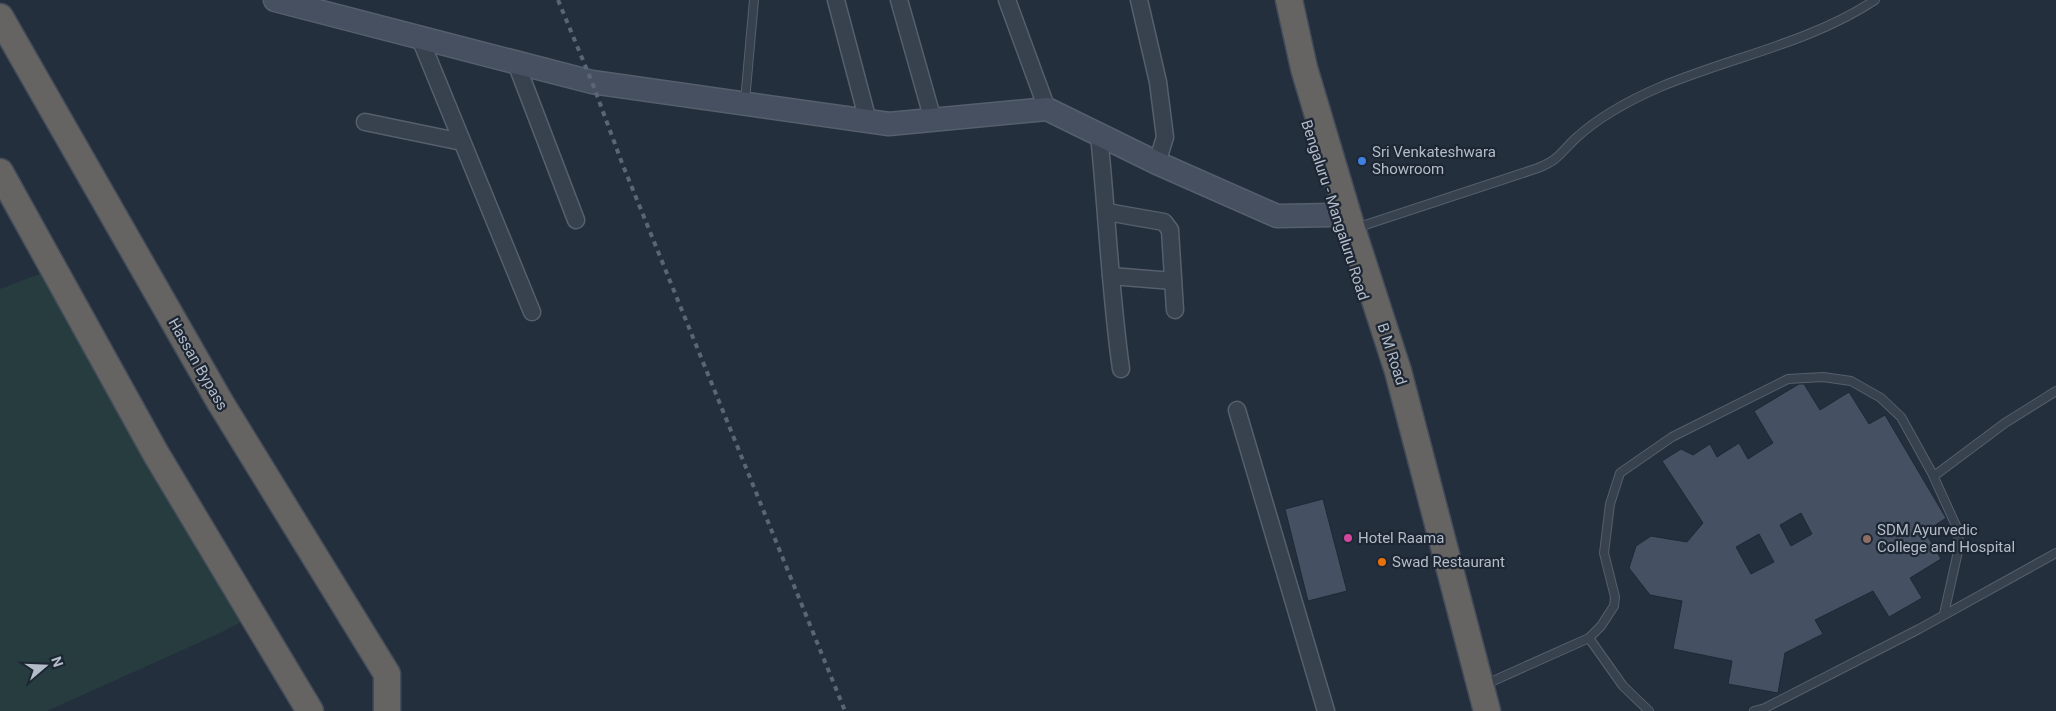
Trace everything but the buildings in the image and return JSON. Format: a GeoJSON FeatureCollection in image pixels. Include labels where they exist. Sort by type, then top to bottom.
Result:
{"type":"FeatureCollection","features":[{"type":"Feature","properties":{"kind":"highway","name":"Bengaluru - Mangaluru Road"},"geometry":{"type":"LineString","coordinates":[[1274,0],[1296,87],[1343,222],[1383,358],[1470,711]]}},
{"type":"Feature","properties":{"kind":"highway","name":"B M Road"},"geometry":{"type":"LineString","coordinates":[[1289,0],[1343,222],[1398,371],[1487,711]]}},
{"type":"Feature","properties":{"kind":"highway"},"geometry":{"type":"LineString","coordinates":[[1295,26],[1303,0]]}},
{"type":"Feature","properties":{"kind":"highway","name":"Hassan Bypass"},"geometry":{"type":"LineString","coordinates":[[0,17],[220,402],[387,674],[387,711]]}},
{"type":"Feature","properties":{"kind":"highway"},"geometry":{"type":"LineString","coordinates":[[0,172],[156,454],[310,711]]}},
{"type":"Feature","properties":{"kind":"main road"},"geometry":{"type":"LineString","coordinates":[[275,0],[592,82],[889,124],[1047,109],[1156,163],[1277,216],[1343,222]]}},
{"type":"Feature","properties":{"kind":"street"},"geometry":{"type":"LineString","coordinates":[[836,0],[868,121]]}},
{"type":"Feature","properties":{"kind":"street"},"geometry":{"type":"LineString","coordinates":[[899,0],[933,120]]}},
{"type":"Feature","properties":{"kind":"street"},"geometry":{"type":"LineString","coordinates":[[1007,0],[1047,109]]}},
{"type":"Feature","properties":{"kind":"street"},"geometry":{"type":"LineString","coordinates":[[1139,0],[1158,82],[1165,137],[1156,163]]}},
{"type":"Feature","properties":{"kind":"street"},"geometry":{"type":"LineString","coordinates":[[419,36],[532,312]]}},
{"type":"Feature","properties":{"kind":"street"},"geometry":{"type":"LineString","coordinates":[[516,63],[576,220]]}},
{"type":"Feature","properties":{"kind":"street"},"geometry":{"type":"LineString","coordinates":[[365,122],[462,142]]}},
{"type":"Feature","properties":{"kind":"street"},"geometry":{"type":"LineString","coordinates":[[1099,135],[1107,212],[1114,315],[1121,369]]}},
{"type":"Feature","properties":{"kind":"street"},"geometry":{"type":"LineString","coordinates":[[1107,212],[1164,222],[1170,230],[1175,310]]}},
{"type":"Feature","properties":{"kind":"street"},"geometry":{"type":"LineString","coordinates":[[1111,276],[1173,281]]}},
{"type":"Feature","properties":{"kind":"street"},"geometry":{"type":"LineString","coordinates":[[1238,410],[1326,711]]}},
{"type":"Feature","properties":{"kind":"lane"},"geometry":{"type":"LineString","coordinates":[[745,103],[754,0]]}},
{"type":"Feature","properties":{"kind":"lane"},"geometry":{"type":"LineString","coordinates":[[1343,222],[1538,168],[1560,157],[1576,138],[1608,113],[1660,87],[1798,38],[1856,13],[1875,0]]}},
{"type":"Feature","properties":{"kind":"lane"},"geometry":{"type":"LineString","coordinates":[[1480,686],[1589,638],[1601,626],[1614,606],[1615,597],[1604,553],[1610,504],[1620,473],[1672,437],[1788,379],[1823,377],[1852,382],[1881,398],[1901,416],[1934,476],[1958,530],[1959,547],[1944,614]]}},
{"type":"Feature","properties":{"kind":"lane"},"geometry":{"type":"LineString","coordinates":[[1934,476],[2005,423],[2056,391]]}},
{"type":"Feature","properties":{"kind":"lane"},"geometry":{"type":"LineString","coordinates":[[1754,711],[1774,703],[2056,553]]}},
{"type":"Feature","properties":{"kind":"lane"},"geometry":{"type":"LineString","coordinates":[[1589,638],[1624,686],[1649,711]]}},
{"type":"Feature","properties":{"kind":"green space"},"geometry":{"type":"Polygon","coordinates":[[[55,268],[262,611],[218,634],[47,711],[0,711],[0,289],[55,268]]]}},
{"type":"Feature","properties":{"kind":"railway"},"geometry":{"type":"LineString","coordinates":[[558,0],[592,82],[622,163],[845,711]]}},
{"type":"Feature","properties":{"kind":"place","name":"Sri Venkateshwara Showroom"},"geometry":{"type":"Point","coordinates":[1362,161]}},
{"type":"Feature","properties":{"kind":"place","name":"Hotel Raama"},"geometry":{"type":"Point","coordinates":[1348,538]}},
{"type":"Feature","properties":{"kind":"place","name":"SDM Ayurvedic College and Hospital"},"geometry":{"type":"Point","coordinates":[1867,539]}},
{"type":"Feature","properties":{"kind":"place","name":"Swad Restaurant"},"geometry":{"type":"Point","coordinates":[1382,562]}}]}
